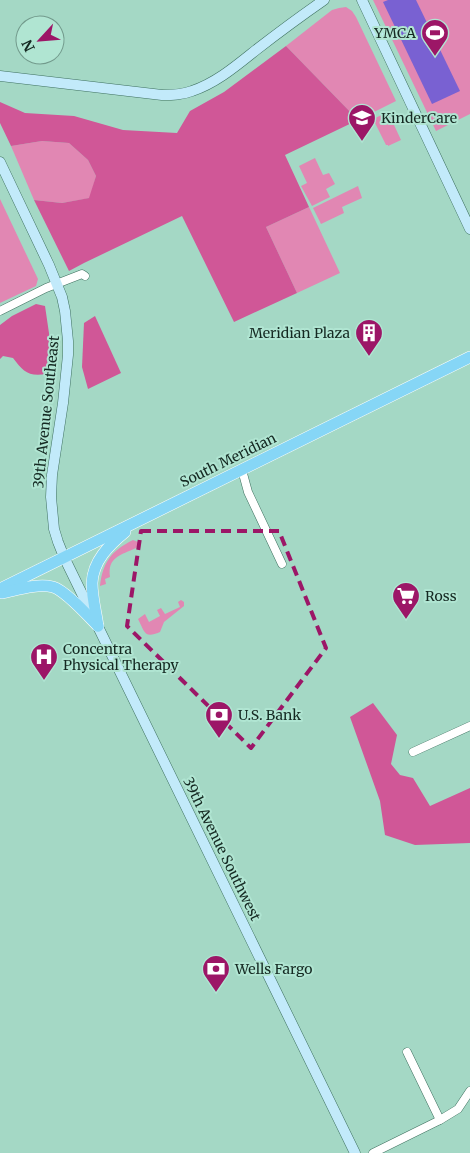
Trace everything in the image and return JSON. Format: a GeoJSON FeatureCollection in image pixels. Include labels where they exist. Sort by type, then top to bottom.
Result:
{"type":"FeatureCollection","features":[{"type":"Feature","properties":{"kind":"main road"},"geometry":{"type":"LineString","coordinates":[[0,76],[162,95],[192,91],[206,86],[232,69],[324,0]]}},
{"type":"Feature","properties":{"kind":"main road"},"geometry":{"type":"LineString","coordinates":[[362,0],[470,229]]}},
{"type":"Feature","properties":{"kind":"main road","name":"39th Avenue Southeast"},"geometry":{"type":"LineString","coordinates":[[0,162],[49,265],[65,311],[68,355],[52,474],[51,496],[54,529],[64,558]]}},
{"type":"Feature","properties":{"kind":"main road","name":"South Meridian"},"geometry":{"type":"LineString","coordinates":[[0,589],[470,357]]}},
{"type":"Feature","properties":{"kind":"main road"},"geometry":{"type":"LineString","coordinates":[[98,626],[92,584],[93,574],[107,548],[139,520]]}},
{"type":"Feature","properties":{"kind":"main road","name":"39th Avenue Southwest"},"geometry":{"type":"LineString","coordinates":[[64,558],[355,1153]]}},
{"type":"Feature","properties":{"kind":"main road"},"geometry":{"type":"LineString","coordinates":[[0,593],[30,587],[51,586],[67,596],[98,626]]}},
{"type":"Feature","properties":{"kind":"street"},"geometry":{"type":"LineString","coordinates":[[0,310],[82,274],[86,276]]}},
{"type":"Feature","properties":{"kind":"street"},"geometry":{"type":"LineString","coordinates":[[242,470],[248,492],[282,564]]}},
{"type":"Feature","properties":{"kind":"street"},"geometry":{"type":"LineString","coordinates":[[413,752],[470,726]]}},
{"type":"Feature","properties":{"kind":"street"},"geometry":{"type":"LineString","coordinates":[[407,1052],[440,1120]]}},
{"type":"Feature","properties":{"kind":"street"},"geometry":{"type":"LineString","coordinates":[[373,1153],[458,1109],[470,1091]]}},
{"type":"Feature","properties":{"kind":"highlighted area"},"geometry":{"type":"Polygon","coordinates":[[[141,531],[279,531],[326,648],[251,748],[127,626],[141,531]]]}},
{"type":"Feature","properties":{"kind":"shaded area","name":"YMCA"},"geometry":{"type":"Polygon","coordinates":[[[373,0],[470,0],[470,114],[436,131],[373,0]]]}},
{"type":"Feature","properties":{"kind":"shaded area"},"geometry":{"type":"Polygon","coordinates":[[[388,0],[416,0],[460,91],[432,104],[383,2],[388,0]]]}},
{"type":"Feature","properties":{"kind":"shaded area"},"geometry":{"type":"Polygon","coordinates":[[[346,7],[356,17],[396,101],[358,120],[286,46],[332,10],[346,7]]]}},
{"type":"Feature","properties":{"kind":"shaded area"},"geometry":{"type":"Polygon","coordinates":[[[286,46],[358,120],[285,155],[309,207],[266,227],[297,293],[234,322],[182,216],[69,271],[34,200],[62,203],[89,198],[96,176],[88,160],[69,143],[42,141],[11,146],[0,123],[0,102],[25,113],[74,116],[123,130],[177,133],[190,111],[224,92],[286,46]]]}},
{"type":"Feature","properties":{"kind":"shaded area"},"geometry":{"type":"Polygon","coordinates":[[[388,112],[401,140],[388,146],[373,119],[388,112]]]}},
{"type":"Feature","properties":{"kind":"shaded area"},"geometry":{"type":"Polygon","coordinates":[[[42,141],[69,143],[88,160],[96,176],[90,198],[62,203],[34,200],[11,146],[42,141]]]}},
{"type":"Feature","properties":{"kind":"shaded area"},"geometry":{"type":"Polygon","coordinates":[[[315,158],[323,175],[329,173],[335,184],[326,189],[330,197],[312,206],[301,186],[307,183],[299,166],[315,158]]]}},
{"type":"Feature","properties":{"kind":"shaded area"},"geometry":{"type":"Polygon","coordinates":[[[358,186],[362,198],[342,207],[344,213],[321,224],[313,208],[358,186]]]}},
{"type":"Feature","properties":{"kind":"shaded area"},"geometry":{"type":"Polygon","coordinates":[[[0,199],[38,279],[36,286],[0,303],[0,199]]]}},
{"type":"Feature","properties":{"kind":"shaded area"},"geometry":{"type":"Polygon","coordinates":[[[309,207],[340,273],[297,293],[266,227],[309,207]]]}},
{"type":"Feature","properties":{"kind":"shaded area"},"geometry":{"type":"Polygon","coordinates":[[[36,304],[45,306],[50,340],[46,374],[40,375],[26,372],[13,358],[3,356],[0,359],[0,325],[12,316],[36,304]]]}},
{"type":"Feature","properties":{"kind":"shaded area"},"geometry":{"type":"Polygon","coordinates":[[[95,316],[121,373],[88,389],[82,367],[84,323],[95,316]]]}},
{"type":"Feature","properties":{"kind":"shaded area"},"geometry":{"type":"Polygon","coordinates":[[[133,540],[138,542],[138,546],[120,555],[113,561],[110,577],[105,579],[106,584],[100,586],[103,570],[109,558],[119,548],[133,540]]]}},
{"type":"Feature","properties":{"kind":"shaded area"},"geometry":{"type":"Polygon","coordinates":[[[181,600],[184,602],[184,606],[164,622],[160,632],[151,635],[144,631],[138,619],[145,614],[149,622],[160,616],[157,610],[161,608],[165,614],[180,607],[178,602],[181,600]]]}},
{"type":"Feature","properties":{"kind":"shaded area"},"geometry":{"type":"Polygon","coordinates":[[[373,703],[397,735],[391,764],[400,775],[413,778],[430,806],[470,788],[470,843],[415,845],[385,835],[380,801],[350,717],[373,703]]]}},
{"type":"Feature","properties":{"kind":"place","name":"YMCA"},"geometry":{"type":"Point","coordinates":[435,57]}},
{"type":"Feature","properties":{"kind":"place","name":"KinderCare"},"geometry":{"type":"Point","coordinates":[362,142]}},
{"type":"Feature","properties":{"kind":"place","name":"Meridian Plaza"},"geometry":{"type":"Point","coordinates":[369,357]}},
{"type":"Feature","properties":{"kind":"place","name":"Ross"},"geometry":{"type":"Point","coordinates":[406,620]}},
{"type":"Feature","properties":{"kind":"place","name":"Concentra Physical Therapy"},"geometry":{"type":"Point","coordinates":[44,681]}},
{"type":"Feature","properties":{"kind":"place","name":"U.S. Bank"},"geometry":{"type":"Point","coordinates":[219,739]}},
{"type":"Feature","properties":{"kind":"place","name":"Wells Fargo"},"geometry":{"type":"Point","coordinates":[216,993]}}]}
